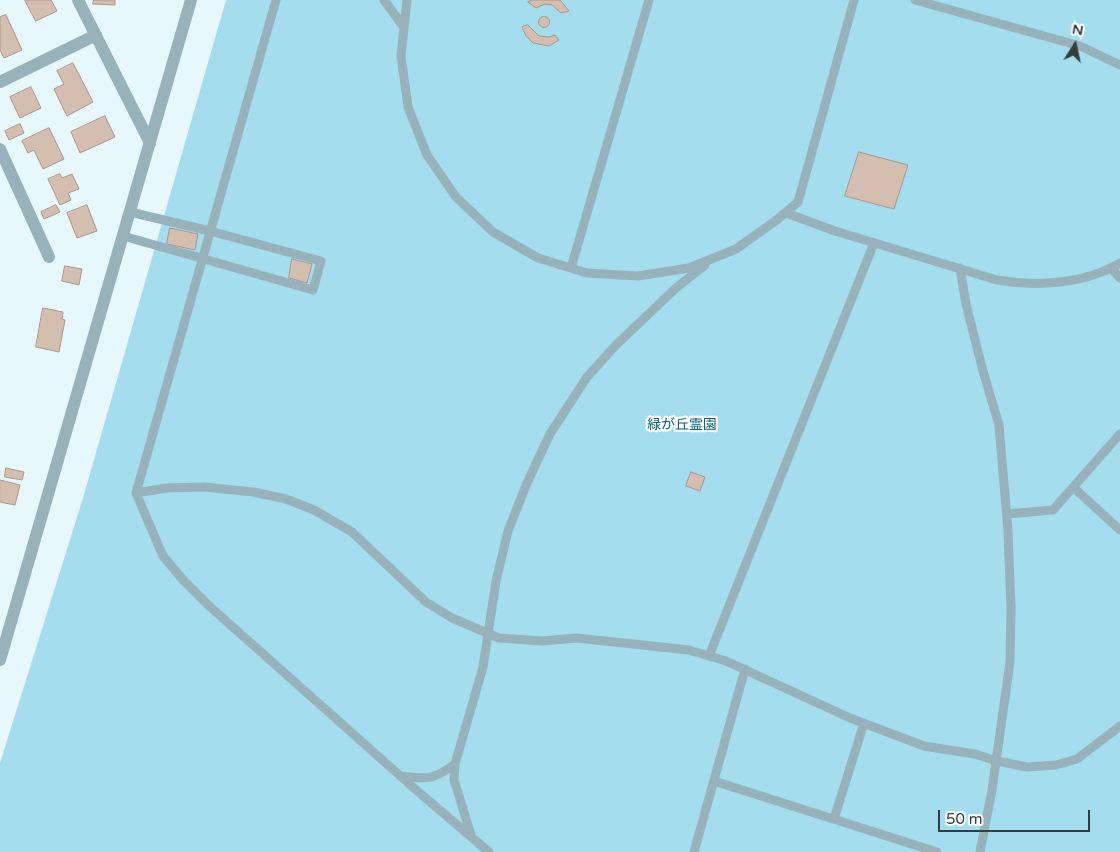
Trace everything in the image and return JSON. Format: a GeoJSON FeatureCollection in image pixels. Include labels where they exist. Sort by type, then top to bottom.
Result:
{"type":"FeatureCollection","features":[{"type":"Feature","properties":{"kind":"street"},"geometry":{"type":"LineString","coordinates":[[78,0],[150,143]]}},
{"type":"Feature","properties":{"kind":"street"},"geometry":{"type":"LineString","coordinates":[[0,660],[191,0]]}},
{"type":"Feature","properties":{"kind":"street"},"geometry":{"type":"LineString","coordinates":[[0,82],[96,35]]}},
{"type":"Feature","properties":{"kind":"street"},"geometry":{"type":"LineString","coordinates":[[0,149],[49,257]]}},
{"type":"Feature","properties":{"kind":"lane"},"geometry":{"type":"LineString","coordinates":[[276,0],[201,258],[136,493],[163,556],[184,581],[207,604],[400,776],[489,852]]}},
{"type":"Feature","properties":{"kind":"lane"},"geometry":{"type":"LineString","coordinates":[[384,0],[403,26]]}},
{"type":"Feature","properties":{"kind":"lane"},"geometry":{"type":"LineString","coordinates":[[407,0],[401,56],[408,107],[427,155],[456,197],[493,232],[538,258],[587,273],[638,276],[689,268],[736,249],[786,213],[798,202],[854,0]]}},
{"type":"Feature","properties":{"kind":"lane"},"geometry":{"type":"LineString","coordinates":[[571,268],[649,0]]}},
{"type":"Feature","properties":{"kind":"lane"},"geometry":{"type":"LineString","coordinates":[[915,0],[941,4],[1080,46],[1120,65]]}},
{"type":"Feature","properties":{"kind":"lane"},"geometry":{"type":"LineString","coordinates":[[123,236],[313,290],[320,261],[210,230],[130,212]]}},
{"type":"Feature","properties":{"kind":"lane"},"geometry":{"type":"LineString","coordinates":[[786,213],[835,231],[997,280],[1033,284],[1075,280],[1120,263]]}},
{"type":"Feature","properties":{"kind":"lane"},"geometry":{"type":"LineString","coordinates":[[709,656],[874,243]]}},
{"type":"Feature","properties":{"kind":"lane"},"geometry":{"type":"LineString","coordinates":[[472,838],[454,780],[455,764],[483,668],[496,581],[508,531],[527,482],[550,434],[587,377],[616,345],[676,288],[714,258]]}},
{"type":"Feature","properties":{"kind":"lane"},"geometry":{"type":"LineString","coordinates":[[960,268],[966,304],[999,425],[1007,514],[1011,608],[1010,662],[997,761],[980,852]]}},
{"type":"Feature","properties":{"kind":"lane"},"geometry":{"type":"LineString","coordinates":[[1111,268],[1120,278]]}},
{"type":"Feature","properties":{"kind":"lane"},"geometry":{"type":"LineString","coordinates":[[1007,514],[1053,510],[1120,434]]}},
{"type":"Feature","properties":{"kind":"lane"},"geometry":{"type":"LineString","coordinates":[[1073,487],[1120,530]]}},
{"type":"Feature","properties":{"kind":"lane"},"geometry":{"type":"LineString","coordinates":[[136,493],[167,488],[224,488],[286,500],[314,510],[352,532],[426,602],[452,618],[499,638],[542,641],[577,638],[689,650],[744,669],[864,723],[924,746],[975,754],[1027,767],[1056,765],[1077,758],[1120,726]]}},
{"type":"Feature","properties":{"kind":"lane"},"geometry":{"type":"LineString","coordinates":[[694,852],[744,669]]}},
{"type":"Feature","properties":{"kind":"lane"},"geometry":{"type":"LineString","coordinates":[[834,819],[864,723]]}},
{"type":"Feature","properties":{"kind":"lane"},"geometry":{"type":"LineString","coordinates":[[400,776],[428,779],[444,772],[455,764]]}},
{"type":"Feature","properties":{"kind":"lane"},"geometry":{"type":"LineString","coordinates":[[714,781],[936,852]]}},
{"type":"Feature","properties":{"kind":"green space","name":"緑が丘霊園"},"geometry":{"type":"Polygon","coordinates":[[[226,0],[1120,0],[1120,852],[0,852],[0,763],[83,498],[226,0]]]}},
{"type":"Feature","properties":{"kind":"building"},"geometry":{"type":"Polygon","coordinates":[[[25,0],[51,0],[57,11],[36,21],[25,0]]]}},
{"type":"Feature","properties":{"kind":"building"},"geometry":{"type":"Polygon","coordinates":[[[94,0],[115,0],[115,5],[93,4],[94,0]]]}},
{"type":"Feature","properties":{"kind":"building"},"geometry":{"type":"Polygon","coordinates":[[[532,0],[560,0],[569,11],[561,13],[552,5],[545,4],[536,8],[528,2],[532,0]]]}},
{"type":"Feature","properties":{"kind":"building"},"geometry":{"type":"Polygon","coordinates":[[[6,15],[22,50],[4,58],[0,50],[0,17],[6,15]]]}},
{"type":"Feature","properties":{"kind":"building"},"geometry":{"type":"Polygon","coordinates":[[[542,17],[546,17],[549,22],[548,26],[542,27],[539,24],[539,20],[542,17]]]}},
{"type":"Feature","properties":{"kind":"building"},"geometry":{"type":"Polygon","coordinates":[[[528,25],[539,36],[549,37],[555,35],[559,40],[549,46],[533,43],[526,36],[522,27],[528,25]]]}},
{"type":"Feature","properties":{"kind":"building"},"geometry":{"type":"Polygon","coordinates":[[[73,63],[93,102],[67,116],[54,89],[64,84],[57,71],[73,63]]]}},
{"type":"Feature","properties":{"kind":"building"},"geometry":{"type":"Polygon","coordinates":[[[31,87],[41,108],[20,118],[10,97],[31,87]]]}},
{"type":"Feature","properties":{"kind":"building"},"geometry":{"type":"Polygon","coordinates":[[[105,116],[115,137],[80,153],[71,132],[105,116]]]}},
{"type":"Feature","properties":{"kind":"building"},"geometry":{"type":"Polygon","coordinates":[[[20,124],[24,133],[9,140],[5,131],[20,124]]]}},
{"type":"Feature","properties":{"kind":"building"},"geometry":{"type":"Polygon","coordinates":[[[49,128],[64,159],[43,169],[34,150],[28,153],[22,141],[49,128]]]}},
{"type":"Feature","properties":{"kind":"building"},"geometry":{"type":"Polygon","coordinates":[[[859,152],[908,165],[894,209],[845,196],[859,152]]]}},
{"type":"Feature","properties":{"kind":"building"},"geometry":{"type":"Polygon","coordinates":[[[60,174],[62,178],[72,174],[79,189],[68,193],[71,200],[60,205],[48,179],[60,174]]]}},
{"type":"Feature","properties":{"kind":"building"},"geometry":{"type":"Polygon","coordinates":[[[56,205],[60,212],[44,219],[41,212],[56,205]]]}},
{"type":"Feature","properties":{"kind":"building"},"geometry":{"type":"Polygon","coordinates":[[[87,205],[97,231],[77,238],[67,213],[87,205]]]}},
{"type":"Feature","properties":{"kind":"building"},"geometry":{"type":"Polygon","coordinates":[[[170,228],[198,234],[195,250],[167,244],[170,228]]]}},
{"type":"Feature","properties":{"kind":"building"},"geometry":{"type":"Polygon","coordinates":[[[292,259],[312,264],[307,283],[289,278],[292,259]]]}},
{"type":"Feature","properties":{"kind":"building"},"geometry":{"type":"Polygon","coordinates":[[[65,266],[82,269],[79,285],[62,281],[65,266]]]}},
{"type":"Feature","properties":{"kind":"building"},"geometry":{"type":"Polygon","coordinates":[[[43,308],[63,312],[62,319],[65,320],[59,352],[36,347],[43,308]]]}},
{"type":"Feature","properties":{"kind":"building"},"geometry":{"type":"Polygon","coordinates":[[[6,468],[24,472],[22,480],[5,477],[6,468]]]}},
{"type":"Feature","properties":{"kind":"building"},"geometry":{"type":"Polygon","coordinates":[[[691,472],[705,477],[700,491],[686,486],[691,472]]]}},
{"type":"Feature","properties":{"kind":"building"},"geometry":{"type":"Polygon","coordinates":[[[0,480],[20,485],[15,505],[0,502],[0,480]]]}}]}
